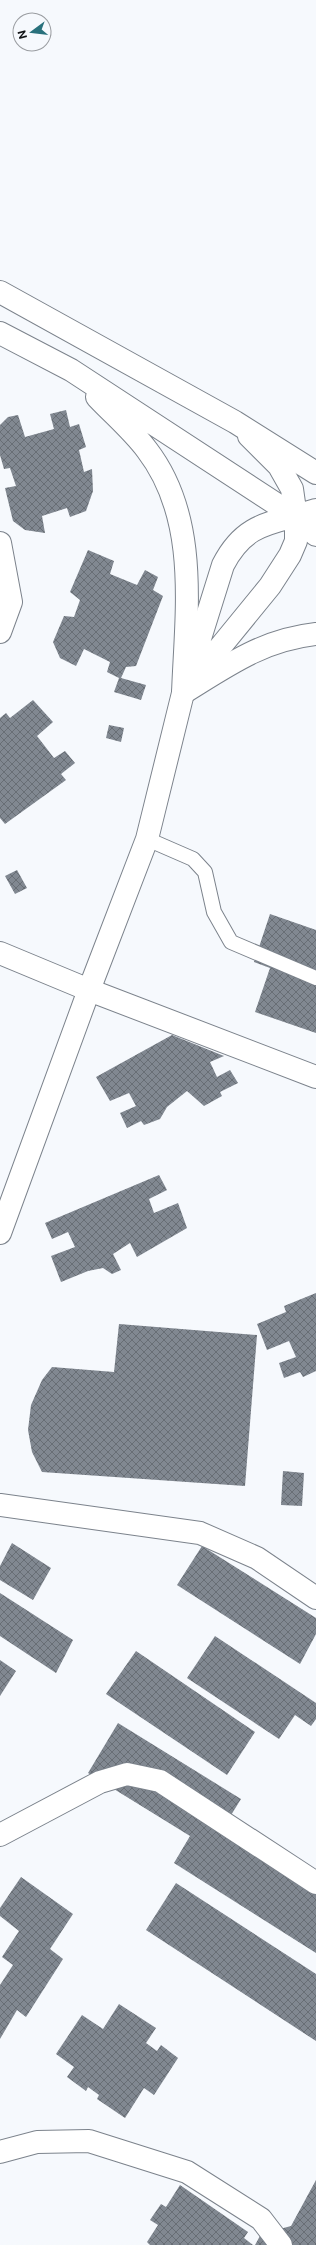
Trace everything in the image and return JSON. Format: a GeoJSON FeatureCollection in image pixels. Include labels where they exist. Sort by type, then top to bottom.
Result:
{"type":"FeatureCollection","features":[{"type":"Feature","properties":{"kind":"street"},"geometry":{"type":"LineString","coordinates":[[0,292],[235,422],[316,473]]}},
{"type":"Feature","properties":{"kind":"street"},"geometry":{"type":"LineString","coordinates":[[0,333],[71,370],[306,513]]}},
{"type":"Feature","properties":{"kind":"street"},"geometry":{"type":"LineString","coordinates":[[71,370],[147,450],[167,483],[180,523],[187,568],[183,693]]}},
{"type":"Feature","properties":{"kind":"street"},"geometry":{"type":"LineString","coordinates":[[235,422],[279,466],[306,513],[316,535]]}},
{"type":"Feature","properties":{"kind":"street"},"geometry":{"type":"LineString","coordinates":[[183,693],[280,570],[296,541],[306,513]]}},
{"type":"Feature","properties":{"kind":"street"},"geometry":{"type":"LineString","coordinates":[[0,1233],[89,990],[148,839],[183,693],[223,565],[231,550],[253,530],[268,523],[306,513]]}},
{"type":"Feature","properties":{"kind":"street"},"geometry":{"type":"LineString","coordinates":[[0,543],[10,602],[0,632]]}},
{"type":"Feature","properties":{"kind":"street"},"geometry":{"type":"LineString","coordinates":[[183,693],[250,651],[288,638],[316,634]]}},
{"type":"Feature","properties":{"kind":"street"},"geometry":{"type":"LineString","coordinates":[[0,953],[89,990],[316,1076]]}},
{"type":"Feature","properties":{"kind":"street"},"geometry":{"type":"LineString","coordinates":[[0,1505],[200,1533],[257,1558],[316,1598]]}},
{"type":"Feature","properties":{"kind":"street"},"geometry":{"type":"LineString","coordinates":[[0,1835],[100,1782],[127,1774],[160,1781],[316,1883]]}},
{"type":"Feature","properties":{"kind":"street"},"geometry":{"type":"LineString","coordinates":[[0,2152],[37,2142],[89,2141],[187,2172],[261,2219],[281,2245]]}},
{"type":"Feature","properties":{"kind":"lane"},"geometry":{"type":"LineString","coordinates":[[148,839],[193,859],[205,872],[214,912],[231,942],[316,978]]}},
{"type":"Feature","properties":{"kind":"building"},"geometry":{"type":"Polygon","coordinates":[[[66,410],[70,427],[79,424],[86,447],[79,450],[84,472],[92,469],[93,491],[86,511],[70,517],[67,508],[42,516],[45,533],[25,530],[13,521],[5,488],[16,486],[10,468],[4,469],[0,455],[0,425],[8,417],[18,415],[25,437],[54,429],[50,414],[66,410]]]}},
{"type":"Feature","properties":{"kind":"building"},"geometry":{"type":"Polygon","coordinates":[[[88,550],[114,561],[110,574],[137,585],[145,570],[158,577],[153,590],[163,596],[136,666],[126,667],[121,678],[146,685],[141,700],[114,692],[119,678],[107,672],[110,662],[84,649],[76,666],[60,658],[53,642],[64,616],[74,617],[80,600],[70,592],[88,550]]]}},
{"type":"Feature","properties":{"kind":"building"},"geometry":{"type":"Polygon","coordinates":[[[33,700],[53,722],[37,736],[54,758],[65,751],[75,763],[61,774],[66,780],[5,824],[0,818],[0,718],[6,713],[10,718],[33,700]]]}},
{"type":"Feature","properties":{"kind":"building"},"geometry":{"type":"Polygon","coordinates":[[[109,725],[124,728],[121,742],[106,738],[109,725]]]}},
{"type":"Feature","properties":{"kind":"building"},"geometry":{"type":"Polygon","coordinates":[[[17,870],[27,888],[15,894],[5,876],[17,870]]]}},
{"type":"Feature","properties":{"kind":"building"},"geometry":{"type":"Polygon","coordinates":[[[270,914],[316,930],[316,1033],[255,1012],[270,968],[254,962],[270,914]]]}},
{"type":"Feature","properties":{"kind":"building"},"geometry":{"type":"Polygon","coordinates":[[[172,1035],[224,1056],[210,1062],[217,1077],[230,1070],[238,1083],[220,1092],[222,1096],[204,1106],[187,1091],[167,1107],[160,1119],[144,1125],[141,1121],[127,1128],[120,1113],[136,1106],[129,1093],[110,1101],[96,1077],[172,1035]]]}},
{"type":"Feature","properties":{"kind":"building"},"geometry":{"type":"Polygon","coordinates":[[[159,1175],[167,1190],[149,1199],[154,1213],[178,1203],[187,1228],[137,1257],[130,1243],[113,1254],[121,1270],[112,1274],[103,1268],[88,1271],[61,1282],[51,1256],[75,1247],[68,1232],[52,1239],[45,1223],[159,1175]]]}},
{"type":"Feature","properties":{"kind":"building"},"geometry":{"type":"Polygon","coordinates":[[[316,1293],[316,1371],[303,1377],[300,1372],[284,1378],[279,1363],[296,1357],[289,1341],[267,1350],[257,1324],[286,1312],[284,1306],[316,1293]]]}},
{"type":"Feature","properties":{"kind":"building"},"geometry":{"type":"Polygon","coordinates":[[[119,1324],[257,1335],[245,1486],[42,1472],[32,1452],[28,1430],[31,1405],[42,1380],[52,1367],[114,1372],[119,1324]]]}},
{"type":"Feature","properties":{"kind":"building"},"geometry":{"type":"Polygon","coordinates":[[[283,1471],[304,1473],[302,1506],[281,1505],[283,1471]]]}},
{"type":"Feature","properties":{"kind":"building"},"geometry":{"type":"Polygon","coordinates":[[[12,1543],[51,1568],[33,1600],[0,1580],[0,1566],[12,1543]]]}},
{"type":"Feature","properties":{"kind":"building"},"geometry":{"type":"Polygon","coordinates":[[[202,1546],[316,1618],[316,1634],[300,1664],[177,1585],[202,1546]]]}},
{"type":"Feature","properties":{"kind":"building"},"geometry":{"type":"Polygon","coordinates":[[[0,1593],[73,1640],[56,1673],[0,1636],[0,1593]]]}},
{"type":"Feature","properties":{"kind":"building"},"geometry":{"type":"Polygon","coordinates":[[[215,1636],[316,1703],[316,1719],[311,1726],[295,1715],[279,1739],[187,1678],[215,1636]]]}},
{"type":"Feature","properties":{"kind":"building"},"geometry":{"type":"Polygon","coordinates":[[[136,1651],[255,1732],[227,1775],[106,1694],[136,1651]]]}},
{"type":"Feature","properties":{"kind":"building"},"geometry":{"type":"Polygon","coordinates":[[[0,1660],[16,1671],[0,1696],[0,1660]]]}},
{"type":"Feature","properties":{"kind":"building"},"geometry":{"type":"Polygon","coordinates":[[[118,1723],[241,1799],[220,1833],[316,1894],[316,1953],[174,1863],[190,1836],[88,1773],[118,1723]]]}},
{"type":"Feature","properties":{"kind":"building"},"geometry":{"type":"Polygon","coordinates":[[[21,1877],[73,1914],[50,1949],[63,1959],[26,2017],[17,2010],[0,2039],[0,1985],[13,1965],[2,1957],[19,1931],[0,1916],[0,1908],[21,1877]]]}},
{"type":"Feature","properties":{"kind":"building"},"geometry":{"type":"Polygon","coordinates":[[[176,1883],[316,1974],[316,2041],[146,1930],[176,1883]]]}},
{"type":"Feature","properties":{"kind":"building"},"geometry":{"type":"Polygon","coordinates":[[[119,2004],[156,2028],[146,2043],[157,2051],[161,2045],[178,2058],[154,2095],[144,2088],[125,2118],[97,2099],[99,2095],[88,2087],[86,2091],[67,2077],[74,2067],[56,2054],[82,2015],[103,2029],[119,2004]]]}},
{"type":"Feature","properties":{"kind":"building"},"geometry":{"type":"Polygon","coordinates":[[[316,2180],[316,2245],[255,2245],[261,2234],[291,2226],[316,2180]]]}},
{"type":"Feature","properties":{"kind":"building"},"geometry":{"type":"Polygon","coordinates":[[[180,2185],[248,2232],[244,2238],[253,2245],[150,2245],[147,2242],[158,2225],[150,2220],[161,2204],[166,2207],[180,2185]]]}}]}
